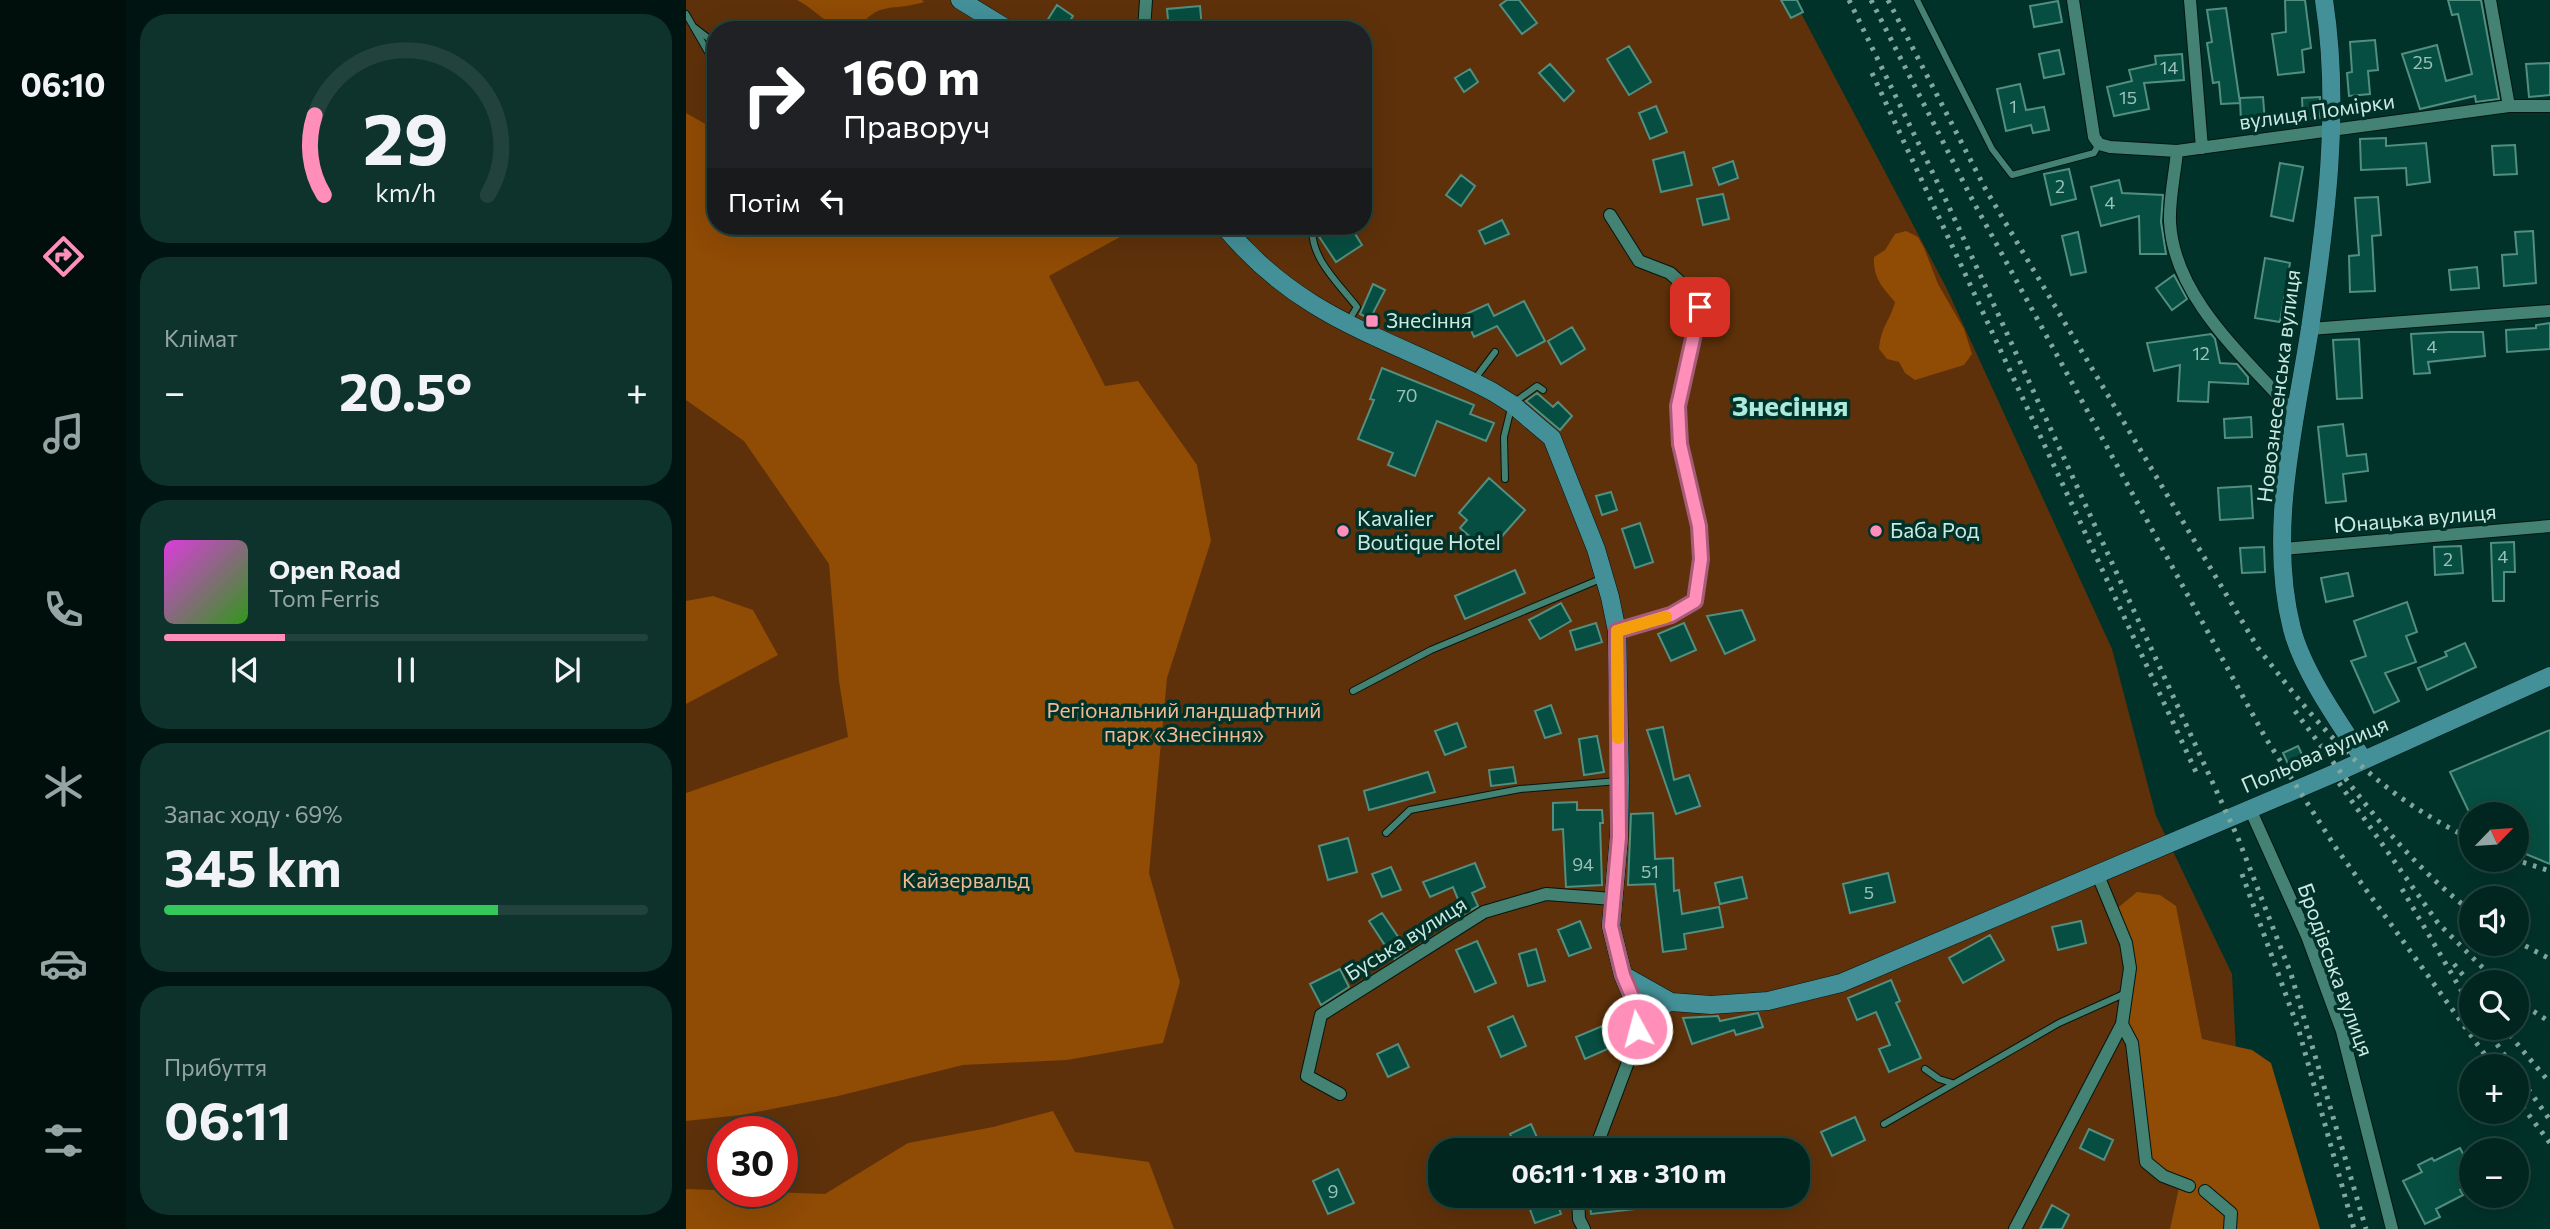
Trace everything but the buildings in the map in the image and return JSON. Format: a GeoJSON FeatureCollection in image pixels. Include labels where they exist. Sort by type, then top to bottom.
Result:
{"type":"FeatureCollection","features":[{"type":"Feature","properties":{"kind":"street"},"geometry":{"type":"LineString","coordinates":[[960,0],[994,21]]}},
{"type":"Feature","properties":{"kind":"street"},"geometry":{"type":"LineString","coordinates":[[1145,21],[1146,0]]}},
{"type":"Feature","properties":{"kind":"street"},"geometry":{"type":"LineString","coordinates":[[2073,0],[2097,140]]}},
{"type":"Feature","properties":{"kind":"street"},"geometry":{"type":"LineString","coordinates":[[2190,0],[2203,148]]}},
{"type":"Feature","properties":{"kind":"street","name":"Новознесенська вулиця"},"geometry":{"type":"LineString","coordinates":[[2324,0],[2333,129],[2310,328],[2294,413],[2284,550],[2292,631],[2323,697],[2363,759]]}},
{"type":"Feature","properties":{"kind":"street"},"geometry":{"type":"LineString","coordinates":[[2490,0],[2509,106]]}},
{"type":"Feature","properties":{"kind":"street","name":"вулиця Помірки"},"geometry":{"type":"LineString","coordinates":[[2097,140],[2176,152],[2509,106],[2550,106]]}},
{"type":"Feature","properties":{"kind":"street"},"geometry":{"type":"LineString","coordinates":[[2176,152],[2170,222],[2180,264],[2198,303],[2294,413]]}},
{"type":"Feature","properties":{"kind":"street"},"geometry":{"type":"LineString","coordinates":[[1610,215],[1639,261],[1670,273],[1694,295],[1700,307],[1678,406],[1680,444],[1699,526],[1701,559],[1695,601],[1671,615],[1617,631]]}},
{"type":"Feature","properties":{"kind":"street"},"geometry":{"type":"LineString","coordinates":[[1232,235],[1250,257],[1297,296],[1346,324],[1473,381],[1512,404],[1552,439],[1578,499],[1604,578],[1617,631],[1619,837],[1611,926],[1623,975],[1639,1013],[1634,1046],[1600,1138]]}},
{"type":"Feature","properties":{"kind":"street"},"geometry":{"type":"LineString","coordinates":[[2310,328],[2550,311]]}},
{"type":"Feature","properties":{"kind":"street","name":"Юнацька вулиця"},"geometry":{"type":"LineString","coordinates":[[2284,550],[2550,526]]}},
{"type":"Feature","properties":{"kind":"street","name":"Польова вулиця"},"geometry":{"type":"LineString","coordinates":[[1639,1013],[1671,1002],[1711,1005],[1768,1000],[1842,983],[2250,809],[2550,676]]}},
{"type":"Feature","properties":{"kind":"street","name":"Бродівська вулиця"},"geometry":{"type":"LineString","coordinates":[[2250,809],[2307,936],[2342,1031],[2392,1229]]}},
{"type":"Feature","properties":{"kind":"street"},"geometry":{"type":"LineString","coordinates":[[2015,1229],[2122,1024],[2130,968],[2126,943],[2097,873]]}},
{"type":"Feature","properties":{"kind":"street","name":"Буська вулиця"},"geometry":{"type":"LineString","coordinates":[[1339,1094],[1307,1076],[1321,1015],[1484,912],[1546,894],[1613,899]]}},
{"type":"Feature","properties":{"kind":"street"},"geometry":{"type":"LineString","coordinates":[[1623,975],[1671,1002]]}},
{"type":"Feature","properties":{"kind":"street"},"geometry":{"type":"LineString","coordinates":[[2122,1024],[2132,1044],[2146,1162],[2163,1176],[2189,1186]]}},
{"type":"Feature","properties":{"kind":"street"},"geometry":{"type":"LineString","coordinates":[[2205,1191],[2231,1213],[2230,1229]]}},
{"type":"Feature","properties":{"kind":"street"},"geometry":{"type":"LineString","coordinates":[[1579,1208],[1579,1219],[1584,1229]]}},
{"type":"Feature","properties":{"kind":"lane"},"geometry":{"type":"LineString","coordinates":[[1917,0],[1992,149],[2012,175],[2094,153],[2097,140]]}},
{"type":"Feature","properties":{"kind":"lane"},"geometry":{"type":"LineString","coordinates":[[686,14],[707,51]]}},
{"type":"Feature","properties":{"kind":"lane"},"geometry":{"type":"LineString","coordinates":[[692,25],[707,37]]}},
{"type":"Feature","properties":{"kind":"lane"},"geometry":{"type":"LineString","coordinates":[[1315,235],[1319,253],[1328,272],[1357,307],[1346,324]]}},
{"type":"Feature","properties":{"kind":"lane"},"geometry":{"type":"LineString","coordinates":[[1473,381],[1495,352]]}},
{"type":"Feature","properties":{"kind":"lane"},"geometry":{"type":"LineString","coordinates":[[1505,479],[1504,437],[1512,404],[1537,386],[1543,390]]}},
{"type":"Feature","properties":{"kind":"lane"},"geometry":{"type":"LineString","coordinates":[[1353,691],[1431,650],[1604,578]]}},
{"type":"Feature","properties":{"kind":"lane"},"geometry":{"type":"LineString","coordinates":[[1386,832],[1410,810],[1520,789],[1620,781]]}},
{"type":"Feature","properties":{"kind":"lane"},"geometry":{"type":"LineString","coordinates":[[1884,1124],[2059,1023],[2128,993]]}},
{"type":"Feature","properties":{"kind":"lane"},"geometry":{"type":"LineString","coordinates":[[1925,1069],[1939,1079],[1952,1083]]}},
{"type":"Feature","properties":{"kind":"green space","name":"Регіональний ландшафтний парк «Знесіння»"},"geometry":{"type":"Polygon","coordinates":[[[686,0],[1794,0],[1946,287],[2112,649],[2156,816],[2232,974],[2244,1205],[2236,1229],[686,1229],[686,0]]]}},
{"type":"Feature","properties":{"kind":"green space"},"geometry":{"type":"Polygon","coordinates":[[[797,0],[924,2],[886,8],[872,14],[865,21],[827,21],[797,0]]]}},
{"type":"Feature","properties":{"kind":"green space","name":"Кайзервальд"},"geometry":{"type":"Polygon","coordinates":[[[686,113],[707,125],[707,235],[1124,235],[1049,276],[1105,386],[1138,381],[1197,465],[1211,541],[1167,678],[1149,873],[1180,982],[1163,1043],[1067,1060],[963,1065],[838,1096],[741,1115],[707,1116],[707,1119],[686,1121],[686,793],[848,737],[839,681],[829,564],[744,441],[686,400],[686,113]]]}},
{"type":"Feature","properties":{"kind":"green space"},"geometry":{"type":"Polygon","coordinates":[[[1906,231],[1918,237],[1924,248],[1938,284],[1964,329],[1972,354],[1964,365],[1915,380],[1905,373],[1899,362],[1887,359],[1879,349],[1895,302],[1877,277],[1874,257],[1885,250],[1895,234],[1906,231]]]}},
{"type":"Feature","properties":{"kind":"green space"},"geometry":{"type":"Polygon","coordinates":[[[713,596],[753,610],[778,655],[686,704],[686,601],[713,596]]]}},
{"type":"Feature","properties":{"kind":"green space"},"geometry":{"type":"Polygon","coordinates":[[[2137,892],[2160,895],[2176,906],[2202,1039],[2252,1050],[2271,1063],[2320,1229],[2170,1229],[2180,1183],[2146,1162],[2132,1044],[2122,1024],[2130,968],[2114,911],[2137,892]]]}},
{"type":"Feature","properties":{"kind":"green space"},"geometry":{"type":"Polygon","coordinates":[[[1053,1111],[1075,1152],[1149,1162],[1174,1229],[686,1229],[686,1189],[707,1190],[707,1207],[798,1207],[798,1193],[825,1194],[908,1143],[993,1127],[1053,1111]]]}},
{"type":"Feature","properties":{"kind":"railway"},"geometry":{"type":"LineString","coordinates":[[1849,0],[1944,196],[2238,838],[2291,974],[2366,1229]]}},
{"type":"Feature","properties":{"kind":"railway"},"geometry":{"type":"LineString","coordinates":[[1871,0],[1973,201],[2265,737],[2336,848],[2484,1054]]}},
{"type":"Feature","properties":{"kind":"railway"},"geometry":{"type":"LineString","coordinates":[[1888,0],[1986,190],[2258,648],[2305,707],[2352,757],[2405,800],[2459,832]]}},
{"type":"Feature","properties":{"kind":"railway"},"geometry":{"type":"LineString","coordinates":[[1872,73],[2196,772]]}},
{"type":"Feature","properties":{"kind":"railway"},"geometry":{"type":"LineString","coordinates":[[2295,711],[2398,843],[2459,901]]}},
{"type":"Feature","properties":{"kind":"railway"},"geometry":{"type":"LineString","coordinates":[[2339,783],[2438,923],[2485,970]]}},
{"type":"Feature","properties":{"kind":"railway"},"geometry":{"type":"LineString","coordinates":[[2529,864],[2550,871]]}},
{"type":"Feature","properties":{"kind":"railway"},"geometry":{"type":"LineString","coordinates":[[2242,874],[2299,1031],[2354,1229]]}},
{"type":"Feature","properties":{"kind":"railway"},"geometry":{"type":"LineString","coordinates":[[2402,889],[2459,986]]}},
{"type":"Feature","properties":{"kind":"railway"},"geometry":{"type":"LineString","coordinates":[[2529,948],[2550,959]]}},
{"type":"Feature","properties":{"kind":"railway"},"geometry":{"type":"LineString","coordinates":[[2454,964],[2459,970]]}},
{"type":"Feature","properties":{"kind":"railway"},"geometry":{"type":"LineString","coordinates":[[2529,1008],[2550,1022]]}},
{"type":"Feature","properties":{"kind":"railway"},"geometry":{"type":"LineString","coordinates":[[2494,1040],[2504,1054]]}},
{"type":"Feature","properties":{"kind":"railway"},"geometry":{"type":"LineString","coordinates":[[2514,1040],[2550,1083]]}},
{"type":"Feature","properties":{"kind":"railway"},"geometry":{"type":"LineString","coordinates":[[2529,1090],[2550,1120]]}},
{"type":"Feature","properties":{"kind":"railway"},"geometry":{"type":"LineString","coordinates":[[2529,1115],[2550,1143]]}},
{"type":"Feature","properties":{"kind":"slow traffic"},"geometry":{"type":"LineString","coordinates":[[1618,738],[1617,631],[1666,617]]}},
{"type":"Feature","properties":{"kind":"place","name":"Знесіння"},"geometry":{"type":"Point","coordinates":[1372,321]}},
{"type":"Feature","properties":{"kind":"place","name":"Kavalier Boutique Hotel"},"geometry":{"type":"Point","coordinates":[1343,531]}},
{"type":"Feature","properties":{"kind":"place","name":"Баба Род"},"geometry":{"type":"Point","coordinates":[1876,531]}},
{"type":"Feature","properties":{"kind":"district","name":"Знесіння"},"geometry":{"type":"Point","coordinates":[1790,406]}},
{"type":"Feature","properties":{"kind":"route"},"geometry":{"type":"LineString","coordinates":[[1637,1029],[1639,1013],[1623,975],[1611,926],[1619,837],[1617,631],[1671,615],[1695,601],[1701,559],[1699,526],[1680,444],[1678,406],[1690,362],[1700,307]]}}]}
